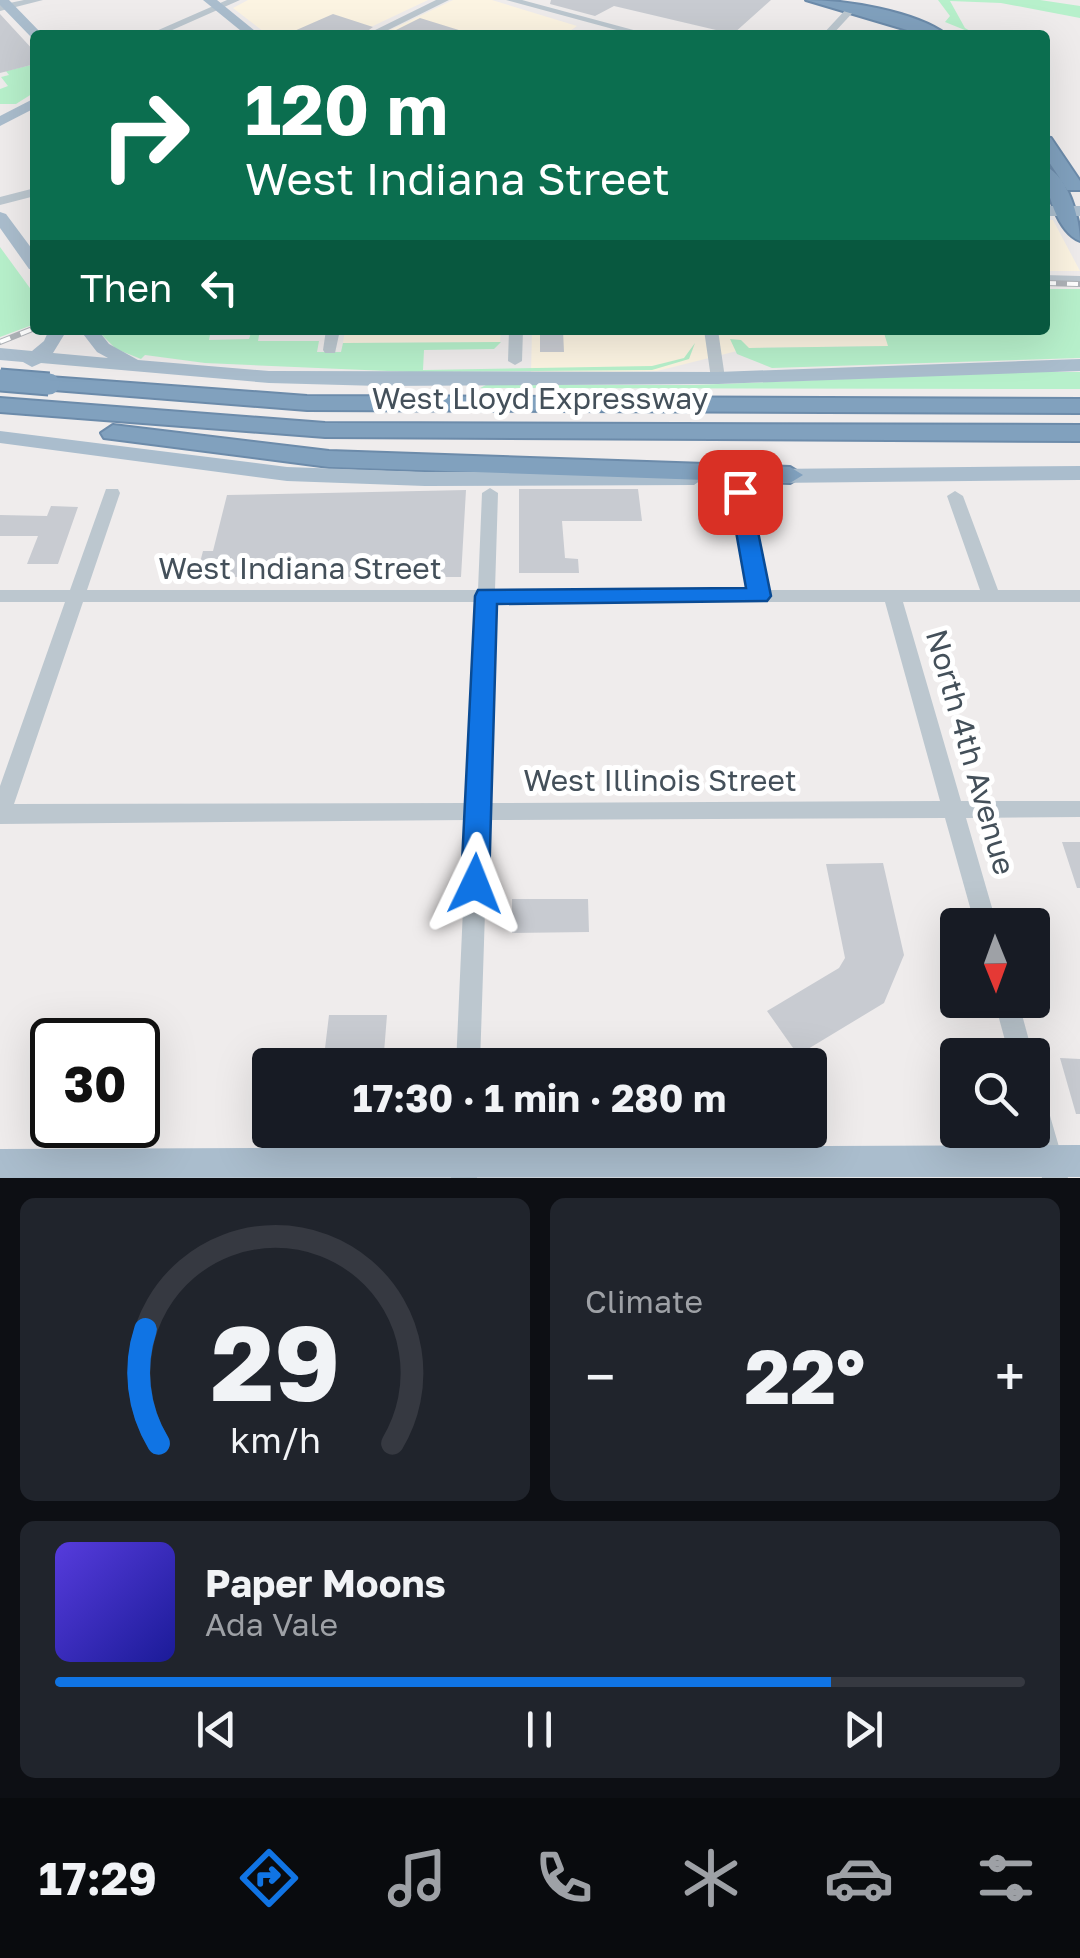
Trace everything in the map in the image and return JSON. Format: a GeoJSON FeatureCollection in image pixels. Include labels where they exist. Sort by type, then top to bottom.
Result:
{"type":"FeatureCollection","features":[{"type":"Feature","properties":{"kind":"highway"},"geometry":{"type":"LineString","coordinates":[[813,0],[903,14],[943,30]]}},
{"type":"Feature","properties":{"kind":"highway"},"geometry":{"type":"LineString","coordinates":[[846,4],[926,30]]}},
{"type":"Feature","properties":{"kind":"highway"},"geometry":{"type":"LineString","coordinates":[[1050,152],[1076,206],[1080,235]]}},
{"type":"Feature","properties":{"kind":"highway"},"geometry":{"type":"LineString","coordinates":[[1050,177],[1076,206]]}},
{"type":"Feature","properties":{"kind":"highway","name":"West Lloyd Expressway"},"geometry":{"type":"LineString","coordinates":[[0,383],[307,403],[1080,406]]}},
{"type":"Feature","properties":{"kind":"highway"},"geometry":{"type":"LineString","coordinates":[[0,407],[60,426],[328,459],[790,476]]}},
{"type":"Feature","properties":{"kind":"highway","name":"West Lloyd Expressway"},"geometry":{"type":"LineString","coordinates":[[0,407],[325,430],[1080,432]]}},
{"type":"Feature","properties":{"kind":"main road"},"geometry":{"type":"LineString","coordinates":[[214,4],[248,30]]}},
{"type":"Feature","properties":{"kind":"main road"},"geometry":{"type":"LineString","coordinates":[[3,5],[32,30]]}},
{"type":"Feature","properties":{"kind":"main road"},"geometry":{"type":"LineString","coordinates":[[4,116],[30,104]]}},
{"type":"Feature","properties":{"kind":"main road"},"geometry":{"type":"LineString","coordinates":[[1050,210],[1076,206]]}},
{"type":"Feature","properties":{"kind":"main road"},"geometry":{"type":"LineString","coordinates":[[0,217],[30,258]]}},
{"type":"Feature","properties":{"kind":"main road"},"geometry":{"type":"LineString","coordinates":[[0,383],[37,357],[56,335]]}},
{"type":"Feature","properties":{"kind":"main road"},"geometry":{"type":"LineString","coordinates":[[93,335],[108,352],[146,368]]}},
{"type":"Feature","properties":{"kind":"main road"},"geometry":{"type":"LineString","coordinates":[[0,354],[315,379],[718,378],[1080,365]]}},
{"type":"Feature","properties":{"kind":"main road"},"geometry":{"type":"LineString","coordinates":[[0,437],[204,466],[352,477],[622,480],[1080,473]]}},
{"type":"Feature","properties":{"kind":"main road"},"geometry":{"type":"LineString","coordinates":[[0,1165],[464,1171],[1062,1166]]}},
{"type":"Feature","properties":{"kind":"street"},"geometry":{"type":"LineString","coordinates":[[3,5],[38,0]]}},
{"type":"Feature","properties":{"kind":"street"},"geometry":{"type":"LineString","coordinates":[[162,30],[214,4],[235,0]]}},
{"type":"Feature","properties":{"kind":"street"},"geometry":{"type":"LineString","coordinates":[[381,30],[444,0]]}},
{"type":"Feature","properties":{"kind":"street"},"geometry":{"type":"LineString","coordinates":[[511,0],[624,30]]}},
{"type":"Feature","properties":{"kind":"street"},"geometry":{"type":"LineString","coordinates":[[830,30],[846,4]]}},
{"type":"Feature","properties":{"kind":"street"},"geometry":{"type":"LineString","coordinates":[[588,30],[598,24]]}},
{"type":"Feature","properties":{"kind":"street"},"geometry":{"type":"LineString","coordinates":[[0,202],[30,193]]}},
{"type":"Feature","properties":{"kind":"street"},"geometry":{"type":"LineString","coordinates":[[1050,280],[1080,280]]}},
{"type":"Feature","properties":{"kind":"street"},"geometry":{"type":"LineString","coordinates":[[1050,288],[1080,287]]}},
{"type":"Feature","properties":{"kind":"street"},"geometry":{"type":"LineString","coordinates":[[330,350],[332,335]]}},
{"type":"Feature","properties":{"kind":"street"},"geometry":{"type":"LineString","coordinates":[[515,362],[516,335]]}},
{"type":"Feature","properties":{"kind":"street"},"geometry":{"type":"LineString","coordinates":[[711,335],[718,378]]}},
{"type":"Feature","properties":{"kind":"street"},"geometry":{"type":"LineString","coordinates":[[740,492],[759,596]]}},
{"type":"Feature","properties":{"kind":"street"},"geometry":{"type":"LineString","coordinates":[[0,814],[112,493]]}},
{"type":"Feature","properties":{"kind":"street"},"geometry":{"type":"LineString","coordinates":[[469,1048],[490,493]]}},
{"type":"Feature","properties":{"kind":"street"},"geometry":{"type":"LineString","coordinates":[[955,496],[991,596]]}},
{"type":"Feature","properties":{"kind":"street","name":"West Indiana Street"},"geometry":{"type":"LineString","coordinates":[[0,596],[1080,596]]}},
{"type":"Feature","properties":{"kind":"street","name":"North 4th Avenue"},"geometry":{"type":"LineString","coordinates":[[892,596],[981,908]]}},
{"type":"Feature","properties":{"kind":"street","name":"West Illinois Street"},"geometry":{"type":"LineString","coordinates":[[0,814],[1080,809]]}},
{"type":"Feature","properties":{"kind":"street"},"geometry":{"type":"LineString","coordinates":[[1050,1138],[1062,1166]]}},
{"type":"Feature","properties":{"kind":"shaded area"},"geometry":{"type":"Polygon","coordinates":[[[248,0],[428,0],[365,30],[262,30],[233,8],[248,0]]]}},
{"type":"Feature","properties":{"kind":"shaded area"},"geometry":{"type":"Polygon","coordinates":[[[453,0],[492,0],[577,26],[571,30],[390,30],[453,0]]]}},
{"type":"Feature","properties":{"kind":"shaded area"},"geometry":{"type":"Polygon","coordinates":[[[1050,220],[1053,220],[1080,271],[1050,271],[1050,220]]]}},
{"type":"Feature","properties":{"kind":"shaded area"},"geometry":{"type":"Polygon","coordinates":[[[344,335],[501,335],[500,342],[343,343],[344,335]]]}},
{"type":"Feature","properties":{"kind":"shaded area"},"geometry":{"type":"Polygon","coordinates":[[[532,335],[885,335],[889,346],[749,348],[657,371],[531,374],[532,335]]]}},
{"type":"Feature","properties":{"kind":"green space"},"geometry":{"type":"Polygon","coordinates":[[[938,0],[1040,0],[1080,6],[1080,18],[1001,3],[950,1],[968,30],[945,22],[950,16],[938,0]]]}},
{"type":"Feature","properties":{"kind":"green space"},"geometry":{"type":"Polygon","coordinates":[[[30,65],[30,95],[16,104],[0,104],[0,89],[8,86],[1,77],[9,75],[6,71],[30,65]]]}},
{"type":"Feature","properties":{"kind":"green space"},"geometry":{"type":"Polygon","coordinates":[[[0,247],[30,288],[30,326],[0,337],[0,247]]]}},
{"type":"Feature","properties":{"kind":"green space"},"geometry":{"type":"Polygon","coordinates":[[[1050,289],[1080,289],[1080,358],[772,368],[737,354],[730,339],[741,340],[749,348],[888,346],[885,335],[1050,335],[1050,289]]]}},
{"type":"Feature","properties":{"kind":"green space"},"geometry":{"type":"Polygon","coordinates":[[[102,335],[210,335],[209,340],[259,335],[258,341],[319,341],[317,352],[341,352],[343,343],[501,342],[494,349],[424,350],[423,370],[652,366],[684,358],[695,343],[689,359],[652,370],[411,372],[205,363],[145,355],[141,359],[116,349],[102,335]]]}},
{"type":"Feature","properties":{"kind":"green space"},"geometry":{"type":"Polygon","coordinates":[[[1080,372],[1080,389],[480,388],[694,385],[1080,372]]]}},
{"type":"Feature","properties":{"kind":"building"},"geometry":{"type":"Polygon","coordinates":[[[551,0],[771,0],[737,30],[716,30],[614,6],[595,16],[550,4],[551,0]]]}},
{"type":"Feature","properties":{"kind":"building"},"geometry":{"type":"Polygon","coordinates":[[[0,14],[30,47],[30,65],[0,73],[0,14]]]}},
{"type":"Feature","properties":{"kind":"building"},"geometry":{"type":"Polygon","coordinates":[[[333,14],[373,27],[369,30],[296,30],[333,14]]]}},
{"type":"Feature","properties":{"kind":"building"},"geometry":{"type":"Polygon","coordinates":[[[420,18],[459,30],[396,30],[420,18]]]}},
{"type":"Feature","properties":{"kind":"building"},"geometry":{"type":"Polygon","coordinates":[[[540,335],[563,335],[564,352],[540,352],[540,335]]]}},
{"type":"Feature","properties":{"kind":"building"},"geometry":{"type":"Polygon","coordinates":[[[519,489],[638,489],[642,521],[562,521],[565,558],[578,559],[579,573],[519,573],[519,489]]]}},
{"type":"Feature","properties":{"kind":"building"},"geometry":{"type":"Polygon","coordinates":[[[466,490],[461,577],[207,577],[209,570],[198,570],[203,551],[213,551],[227,495],[466,490]]]}},
{"type":"Feature","properties":{"kind":"building"},"geometry":{"type":"Polygon","coordinates":[[[51,506],[78,507],[58,564],[27,564],[38,536],[0,536],[0,515],[47,516],[51,506]]]}},
{"type":"Feature","properties":{"kind":"building"},"geometry":{"type":"Polygon","coordinates":[[[1062,842],[1080,842],[1080,888],[1077,888],[1062,842]]]}},
{"type":"Feature","properties":{"kind":"building"},"geometry":{"type":"Polygon","coordinates":[[[883,863],[904,955],[884,1003],[810,1048],[793,1048],[767,1011],[839,968],[845,958],[826,864],[883,863]]]}},
{"type":"Feature","properties":{"kind":"building"},"geometry":{"type":"Polygon","coordinates":[[[512,899],[588,899],[589,932],[512,933],[512,899]]]}},
{"type":"Feature","properties":{"kind":"building"},"geometry":{"type":"Polygon","coordinates":[[[329,1015],[387,1015],[384,1048],[325,1048],[329,1015]]]}},
{"type":"Feature","properties":{"kind":"building"},"geometry":{"type":"Polygon","coordinates":[[[1060,1058],[1080,1059],[1080,1114],[1076,1114],[1060,1058]]]}},
{"type":"Feature","properties":{"kind":"railway"},"geometry":{"type":"LineString","coordinates":[[1050,283],[1080,284]]}},
{"type":"Feature","properties":{"kind":"railway"},"geometry":{"type":"LineString","coordinates":[[0,342],[30,330]]}},
{"type":"Feature","properties":{"kind":"route"},"geometry":{"type":"LineString","coordinates":[[475,884],[486,596],[759,596],[740,492]]}}]}
